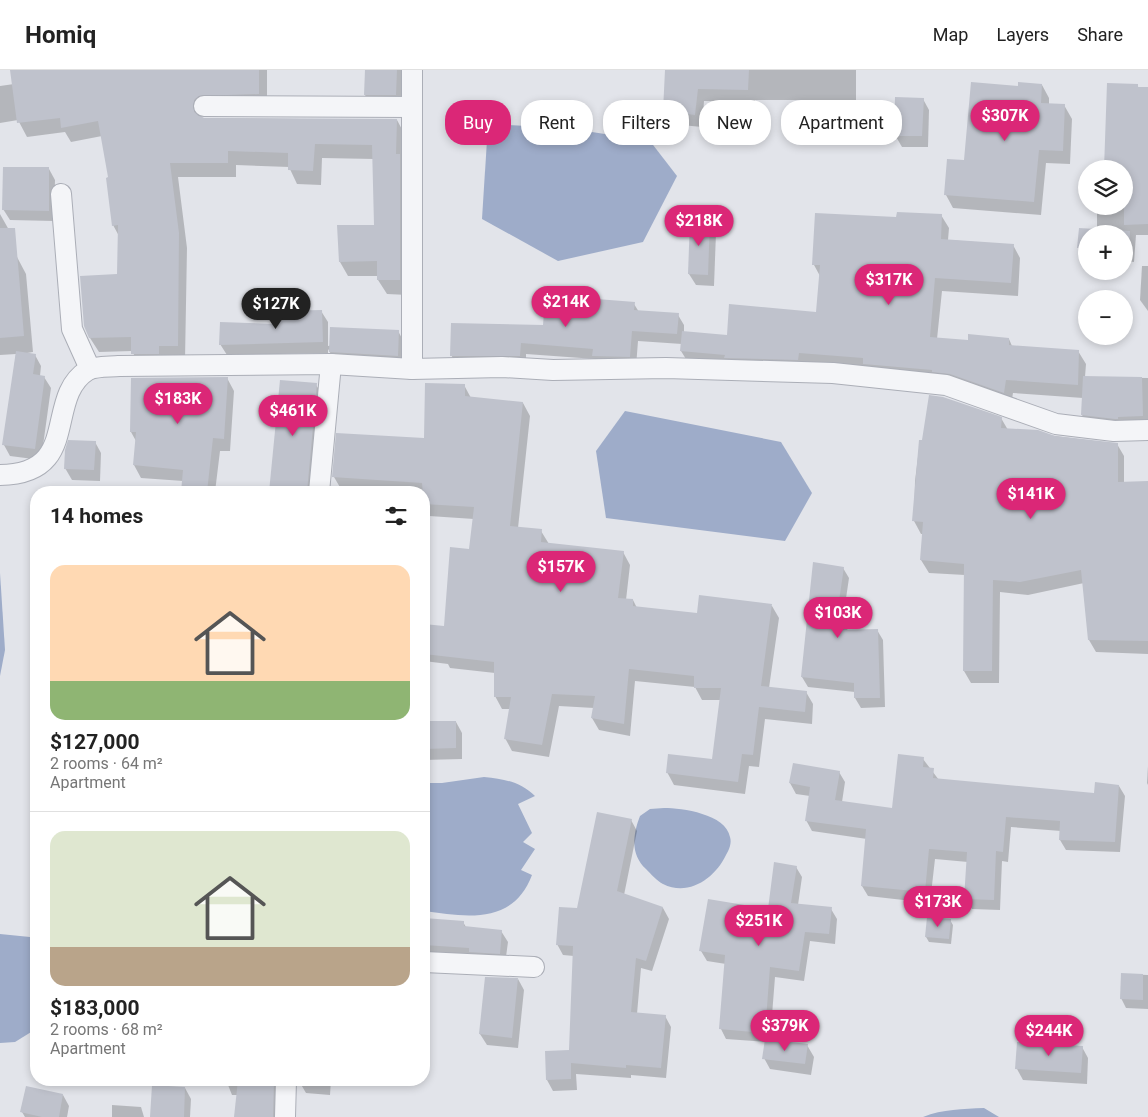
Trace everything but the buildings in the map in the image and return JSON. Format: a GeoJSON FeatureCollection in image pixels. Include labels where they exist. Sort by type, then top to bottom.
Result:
{"type":"FeatureCollection","features":[{"type":"Feature","properties":{"kind":"street"},"geometry":{"type":"LineString","coordinates":[[412,70],[412,370]]}},
{"type":"Feature","properties":{"kind":"street"},"geometry":{"type":"LineString","coordinates":[[204,106],[412,107]]}},
{"type":"Feature","properties":{"kind":"street"},"geometry":{"type":"LineString","coordinates":[[61,194],[72,329],[90,369]]}},
{"type":"Feature","properties":{"kind":"street"},"geometry":{"type":"LineString","coordinates":[[320,486],[332,364]]}},
{"type":"Feature","properties":{"kind":"street"},"geometry":{"type":"LineString","coordinates":[[0,475],[36,468],[50,453],[74,381],[90,369],[119,366],[332,364],[412,370],[502,367],[553,370],[666,368],[833,373],[946,385],[1056,424],[1114,430],[1148,430]]}},
{"type":"Feature","properties":{"kind":"street"},"geometry":{"type":"LineString","coordinates":[[430,962],[534,967]]}},
{"type":"Feature","properties":{"kind":"street"},"geometry":{"type":"LineString","coordinates":[[286,1086],[286,1117]]}},
{"type":"Feature","properties":{"kind":"water"},"geometry":{"type":"Polygon","coordinates":[[[511,125],[521,126],[521,145],[593,145],[593,132],[603,134],[603,145],[653,145],[677,176],[643,242],[558,261],[482,219],[487,145],[511,145],[511,125]]]}},
{"type":"Feature","properties":{"kind":"water"},"geometry":{"type":"Polygon","coordinates":[[[625,411],[781,442],[812,493],[785,541],[606,518],[596,451],[625,411]]]}},
{"type":"Feature","properties":{"kind":"water"},"geometry":{"type":"Polygon","coordinates":[[[0,573],[5,650],[0,676],[0,573]]]}},
{"type":"Feature","properties":{"kind":"water"},"geometry":{"type":"Polygon","coordinates":[[[484,777],[499,779],[524,787],[535,796],[518,804],[532,833],[523,842],[535,849],[521,870],[532,875],[524,891],[513,903],[501,910],[487,914],[472,915],[430,912],[430,783],[484,777]]]}},
{"type":"Feature","properties":{"kind":"water"},"geometry":{"type":"Polygon","coordinates":[[[664,808],[692,811],[712,818],[727,829],[730,837],[729,849],[715,871],[708,878],[691,887],[682,888],[663,884],[646,869],[637,857],[634,844],[640,816],[650,809],[664,808]]]}},
{"type":"Feature","properties":{"kind":"water"},"geometry":{"type":"Polygon","coordinates":[[[0,934],[30,937],[30,1033],[15,1042],[0,1043],[0,934]]]}},
{"type":"Feature","properties":{"kind":"water"},"geometry":{"type":"Polygon","coordinates":[[[984,1108],[999,1117],[923,1117],[946,1111],[984,1108]]]}}]}
